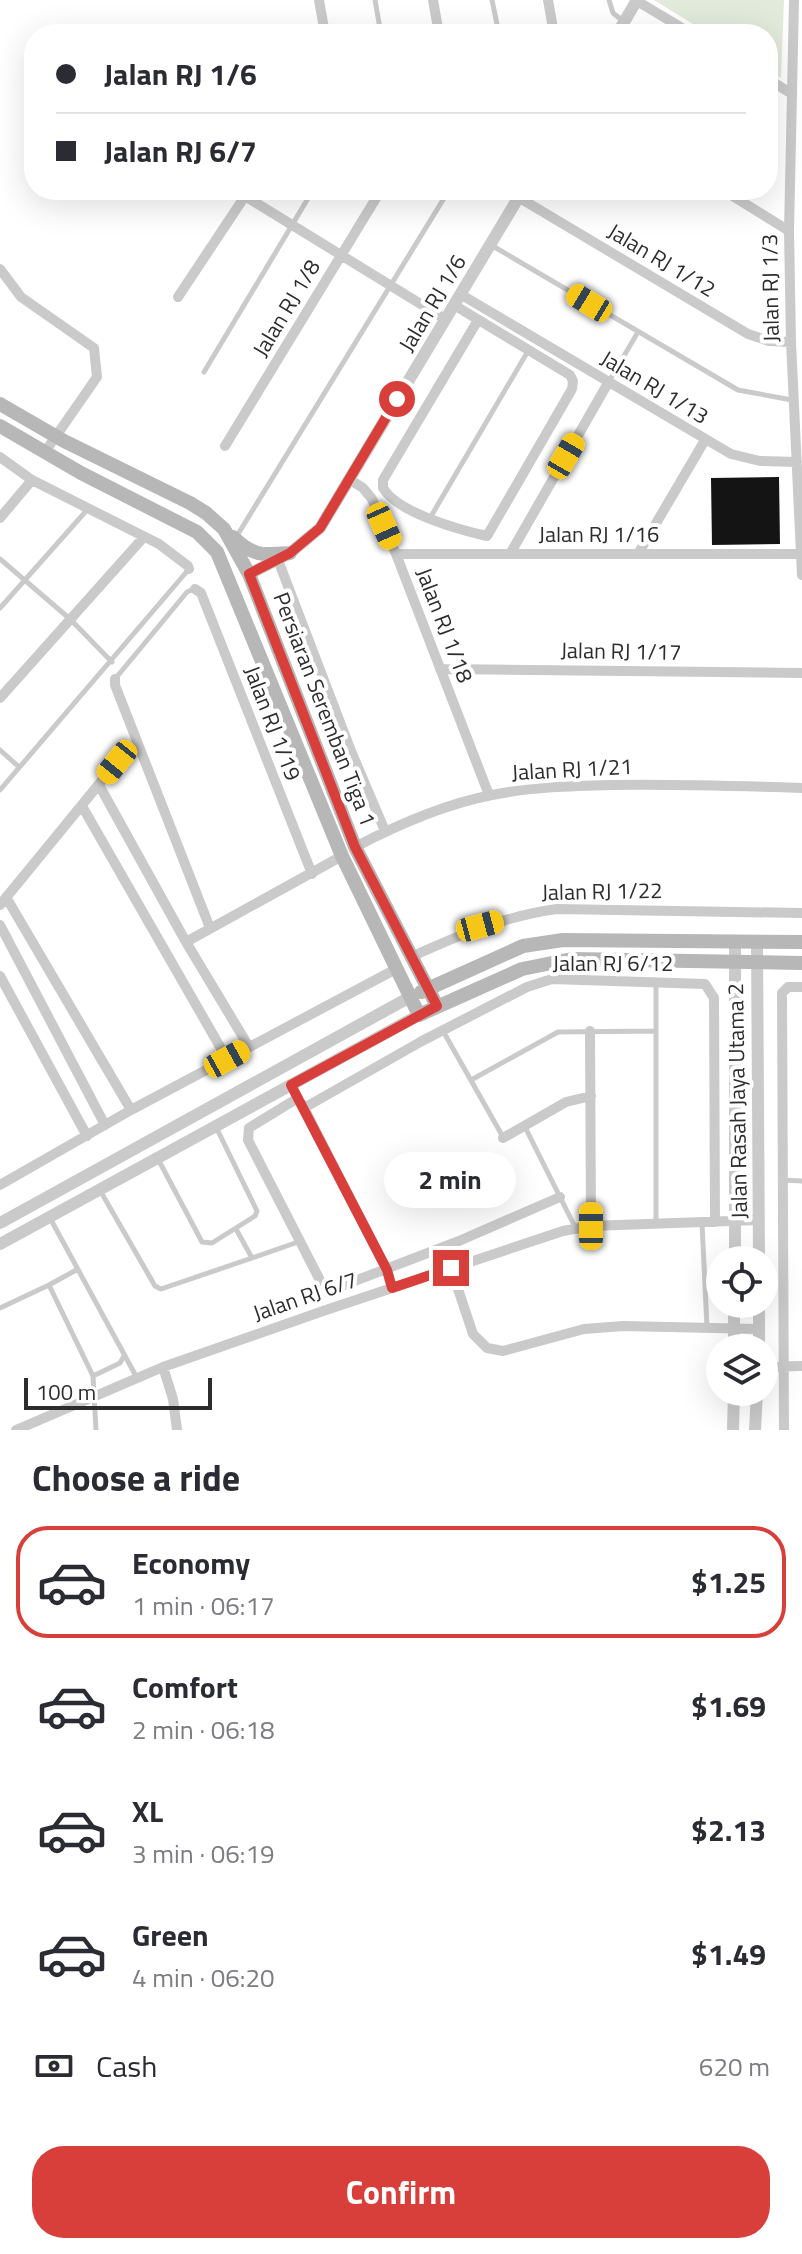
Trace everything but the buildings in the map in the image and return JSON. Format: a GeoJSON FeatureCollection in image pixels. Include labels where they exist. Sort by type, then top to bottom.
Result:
{"type":"FeatureCollection","features":[{"type":"Feature","properties":{"kind":"main road","name":"Persiaran Seremban Tiga 1"},"geometry":{"type":"LineString","coordinates":[[0,404],[190,503],[229,534],[249,574],[355,847],[437,1006]]}},
{"type":"Feature","properties":{"kind":"main road","name":"Persiaran Seremban Tiga 1"},"geometry":{"type":"LineString","coordinates":[[0,426],[197,532],[217,552],[342,856],[419,1015]]}},
{"type":"Feature","properties":{"kind":"main road"},"geometry":{"type":"LineString","coordinates":[[229,534],[246,550],[284,557]]}},
{"type":"Feature","properties":{"kind":"main road"},"geometry":{"type":"LineString","coordinates":[[231,581],[249,574]]}},
{"type":"Feature","properties":{"kind":"main road"},"geometry":{"type":"LineString","coordinates":[[342,856],[355,847]]}},
{"type":"Feature","properties":{"kind":"main road"},"geometry":{"type":"LineString","coordinates":[[410,997],[523,946],[563,940],[802,942]]}},
{"type":"Feature","properties":{"kind":"main road"},"geometry":{"type":"LineString","coordinates":[[419,1015],[522,969],[572,959],[802,963]]}},
{"type":"Feature","properties":{"kind":"street"},"geometry":{"type":"LineString","coordinates":[[319,0],[323,24]]}},
{"type":"Feature","properties":{"kind":"street"},"geometry":{"type":"LineString","coordinates":[[433,0],[437,24]]}},
{"type":"Feature","properties":{"kind":"street"},"geometry":{"type":"LineString","coordinates":[[548,0],[551,24]]}},
{"type":"Feature","properties":{"kind":"street"},"geometry":{"type":"LineString","coordinates":[[624,22],[637,0],[676,24]]}},
{"type":"Feature","properties":{"kind":"street","name":"Jalan RJ 1/3"},"geometry":{"type":"LineString","coordinates":[[794,0],[789,231],[802,575]]}},
{"type":"Feature","properties":{"kind":"street"},"geometry":{"type":"LineString","coordinates":[[778,85],[792,94]]}},
{"type":"Feature","properties":{"kind":"street"},"geometry":{"type":"LineString","coordinates":[[178,297],[242,200]]}},
{"type":"Feature","properties":{"kind":"street"},"geometry":{"type":"LineString","coordinates":[[257,200],[291,225],[445,319]]}},
{"type":"Feature","properties":{"kind":"street","name":"Jalan RJ 1/8"},"geometry":{"type":"LineString","coordinates":[[225,446],[375,200]]}},
{"type":"Feature","properties":{"kind":"street","name":"Jalan RJ 1/6"},"geometry":{"type":"LineString","coordinates":[[249,574],[284,557],[320,528],[516,200]]}},
{"type":"Feature","properties":{"kind":"street","name":"Jalan RJ 1/12"},"geometry":{"type":"LineString","coordinates":[[530,200],[748,334],[769,341],[791,342]]}},
{"type":"Feature","properties":{"kind":"street"},"geometry":{"type":"LineString","coordinates":[[739,200],[789,231]]}},
{"type":"Feature","properties":{"kind":"street"},"geometry":{"type":"LineString","coordinates":[[0,269],[21,297],[94,348],[97,377],[45,452]]}},
{"type":"Feature","properties":{"kind":"street"},"geometry":{"type":"LineString","coordinates":[[457,299],[478,320],[570,375],[573,385],[487,536],[483,554]]}},
{"type":"Feature","properties":{"kind":"street","name":"Jalan RJ 1/13"},"geometry":{"type":"LineString","coordinates":[[457,299],[731,454],[760,461],[797,462]]}},
{"type":"Feature","properties":{"kind":"street"},"geometry":{"type":"LineString","coordinates":[[478,320],[383,480],[383,488],[389,496],[429,519],[487,536]]}},
{"type":"Feature","properties":{"kind":"street"},"geometry":{"type":"LineString","coordinates":[[510,554],[608,383]]}},
{"type":"Feature","properties":{"kind":"street"},"geometry":{"type":"LineString","coordinates":[[638,554],[705,440]]}},
{"type":"Feature","properties":{"kind":"street"},"geometry":{"type":"LineString","coordinates":[[0,457],[32,480],[159,544],[189,569]]}},
{"type":"Feature","properties":{"kind":"street","name":"Jalan RJ 1/18"},"geometry":{"type":"LineString","coordinates":[[349,479],[367,492],[396,554],[489,795]]}},
{"type":"Feature","properties":{"kind":"street"},"geometry":{"type":"LineString","coordinates":[[0,518],[32,480]]}},
{"type":"Feature","properties":{"kind":"street"},"geometry":{"type":"LineString","coordinates":[[367,492],[383,488]]}},
{"type":"Feature","properties":{"kind":"street"},"geometry":{"type":"LineString","coordinates":[[0,698],[143,538]]}},
{"type":"Feature","properties":{"kind":"street","name":"Jalan RJ 1/16"},"geometry":{"type":"LineString","coordinates":[[396,554],[801,554]]}},
{"type":"Feature","properties":{"kind":"street"},"geometry":{"type":"LineString","coordinates":[[284,557],[351,751],[385,831]]}},
{"type":"Feature","properties":{"kind":"street","name":"Jalan RJ 1/19"},"geometry":{"type":"LineString","coordinates":[[195,589],[201,593],[312,874]]}},
{"type":"Feature","properties":{"kind":"street","name":"Jalan RJ 1/17"},"geometry":{"type":"LineString","coordinates":[[440,669],[802,673]]}},
{"type":"Feature","properties":{"kind":"street"},"geometry":{"type":"LineString","coordinates":[[115,679],[210,928]]}},
{"type":"Feature","properties":{"kind":"street"},"geometry":{"type":"LineString","coordinates":[[131,1110],[3,901],[117,762],[139,747]]}},
{"type":"Feature","properties":{"kind":"street","name":"Jalan RJ 1/21"},"geometry":{"type":"LineString","coordinates":[[355,847],[385,831],[489,795],[568,786],[666,784],[802,788]]}},
{"type":"Feature","properties":{"kind":"street"},"geometry":{"type":"LineString","coordinates":[[99,785],[186,942],[249,1047]]}},
{"type":"Feature","properties":{"kind":"street"},"geometry":{"type":"LineString","coordinates":[[82,806],[227,1059]]}},
{"type":"Feature","properties":{"kind":"street"},"geometry":{"type":"LineString","coordinates":[[186,942],[342,856]]}},
{"type":"Feature","properties":{"kind":"street","name":"Jalan RJ 1/22"},"geometry":{"type":"LineString","coordinates":[[411,957],[480,926],[557,909],[802,913]]}},
{"type":"Feature","properties":{"kind":"street"},"geometry":{"type":"LineString","coordinates":[[0,925],[105,1125]]}},
{"type":"Feature","properties":{"kind":"street","name":"Jalan Rasah Jaya Utama 2"},"geometry":{"type":"LineString","coordinates":[[757,942],[759,1246]]}},
{"type":"Feature","properties":{"kind":"street","name":"Jalan Rasah Jaya Utama 2"},"geometry":{"type":"LineString","coordinates":[[735,943],[735,1246]]}},
{"type":"Feature","properties":{"kind":"street"},"geometry":{"type":"LineString","coordinates":[[0,1185],[131,1110],[396,969]]}},
{"type":"Feature","properties":{"kind":"street"},"geometry":{"type":"LineString","coordinates":[[0,976],[87,1136]]}},
{"type":"Feature","properties":{"kind":"street","name":"Jalan RJ 6/12"},"geometry":{"type":"LineString","coordinates":[[304,1108],[442,1031],[527,987],[552,979],[705,984],[714,998],[715,1222]]}},
{"type":"Feature","properties":{"kind":"street"},"geometry":{"type":"LineString","coordinates":[[784,1430],[783,990],[802,987]]}},
{"type":"Feature","properties":{"kind":"street"},"geometry":{"type":"LineString","coordinates":[[410,997],[1,1220],[6,1241],[419,1015]]}},
{"type":"Feature","properties":{"kind":"street"},"geometry":{"type":"LineString","coordinates":[[590,1031],[591,1226]]}},
{"type":"Feature","properties":{"kind":"street"},"geometry":{"type":"LineString","coordinates":[[291,1085],[387,1270],[392,1288]]}},
{"type":"Feature","properties":{"kind":"street"},"geometry":{"type":"LineString","coordinates":[[503,1138],[566,1102],[591,1096]]}},
{"type":"Feature","properties":{"kind":"street"},"geometry":{"type":"LineString","coordinates":[[298,1098],[249,1128],[247,1133],[300,1241],[325,1301],[387,1270],[560,1197]]}},
{"type":"Feature","properties":{"kind":"street","name":"Jalan RJ 6/7"},"geometry":{"type":"LineString","coordinates":[[16,1430],[325,1301],[392,1288],[576,1229],[758,1220]]}},
{"type":"Feature","properties":{"kind":"street"},"geometry":{"type":"LineString","coordinates":[[451,1268],[473,1334],[487,1348],[503,1351],[584,1329],[623,1326],[759,1329]]}},
{"type":"Feature","properties":{"kind":"street"},"geometry":{"type":"LineString","coordinates":[[734,1318],[734,1334]]}},
{"type":"Feature","properties":{"kind":"street"},"geometry":{"type":"LineString","coordinates":[[759,1318],[759,1334]]}},
{"type":"Feature","properties":{"kind":"street"},"geometry":{"type":"LineString","coordinates":[[778,1366],[802,1366]]}},
{"type":"Feature","properties":{"kind":"street"},"geometry":{"type":"LineString","coordinates":[[163,1367],[173,1399],[177,1430]]}},
{"type":"Feature","properties":{"kind":"street"},"geometry":{"type":"LineString","coordinates":[[733,1430],[734,1406]]}},
{"type":"Feature","properties":{"kind":"street"},"geometry":{"type":"LineString","coordinates":[[755,1430],[756,1406]]}},
{"type":"Feature","properties":{"kind":"lane"},"geometry":{"type":"LineString","coordinates":[[375,0],[379,24]]}},
{"type":"Feature","properties":{"kind":"lane"},"geometry":{"type":"LineString","coordinates":[[492,0],[497,24]]}},
{"type":"Feature","properties":{"kind":"lane"},"geometry":{"type":"LineString","coordinates":[[609,0],[613,13],[624,22]]}},
{"type":"Feature","properties":{"kind":"lane"},"geometry":{"type":"LineString","coordinates":[[204,372],[307,200]]}},
{"type":"Feature","properties":{"kind":"lane"},"geometry":{"type":"LineString","coordinates":[[229,534],[443,200]]}},
{"type":"Feature","properties":{"kind":"lane"},"geometry":{"type":"LineString","coordinates":[[490,244],[738,390],[793,400]]}},
{"type":"Feature","properties":{"kind":"lane"},"geometry":{"type":"LineString","coordinates":[[608,383],[638,332]]}},
{"type":"Feature","properties":{"kind":"lane"},"geometry":{"type":"LineString","coordinates":[[429,519],[529,350]]}},
{"type":"Feature","properties":{"kind":"lane"},"geometry":{"type":"LineString","coordinates":[[0,608],[87,509]]}},
{"type":"Feature","properties":{"kind":"lane"},"geometry":{"type":"LineString","coordinates":[[0,559],[70,619],[112,662]]}},
{"type":"Feature","properties":{"kind":"lane"},"geometry":{"type":"LineString","coordinates":[[0,790],[189,569]]}},
{"type":"Feature","properties":{"kind":"lane"},"geometry":{"type":"LineString","coordinates":[[115,679],[187,592],[195,589]]}},
{"type":"Feature","properties":{"kind":"lane"},"geometry":{"type":"LineString","coordinates":[[0,750],[19,767]]}},
{"type":"Feature","properties":{"kind":"lane"},"geometry":{"type":"LineString","coordinates":[[656,982],[656,1224]]}},
{"type":"Feature","properties":{"kind":"lane"},"geometry":{"type":"LineString","coordinates":[[442,1031],[503,1138]]}},
{"type":"Feature","properties":{"kind":"lane"},"geometry":{"type":"LineString","coordinates":[[471,1080],[552,1035],[566,1031],[656,1031]]}},
{"type":"Feature","properties":{"kind":"lane"},"geometry":{"type":"LineString","coordinates":[[158,1158],[202,1242],[212,1243],[255,1216],[256,1205],[216,1126]]}},
{"type":"Feature","properties":{"kind":"lane"},"geometry":{"type":"LineString","coordinates":[[525,1126],[576,1229]]}},
{"type":"Feature","properties":{"kind":"lane"},"geometry":{"type":"LineString","coordinates":[[782,1180],[802,1181]]}},
{"type":"Feature","properties":{"kind":"lane"},"geometry":{"type":"LineString","coordinates":[[100,1190],[155,1286],[161,1289],[300,1241]]}},
{"type":"Feature","properties":{"kind":"lane"},"geometry":{"type":"LineString","coordinates":[[49,1218],[137,1378]]}},
{"type":"Feature","properties":{"kind":"lane"},"geometry":{"type":"LineString","coordinates":[[702,1223],[707,1328]]}},
{"type":"Feature","properties":{"kind":"lane"},"geometry":{"type":"LineString","coordinates":[[236,1229],[252,1258]]}},
{"type":"Feature","properties":{"kind":"lane"},"geometry":{"type":"LineString","coordinates":[[0,1308],[78,1269]]}},
{"type":"Feature","properties":{"kind":"lane"},"geometry":{"type":"LineString","coordinates":[[49,1285],[93,1376],[96,1430]]}},
{"type":"Feature","properties":{"kind":"lane"},"geometry":{"type":"LineString","coordinates":[[93,1376],[120,1363],[125,1355]]}},
{"type":"Feature","properties":{"kind":"shaded area"},"geometry":{"type":"Polygon","coordinates":[[[654,0],[784,0],[781,78],[778,76],[778,24],[693,24],[654,0]]]}},
{"type":"Feature","properties":{"kind":"route"},"geometry":{"type":"LineString","coordinates":[[397,399],[320,528],[290,553],[249,574],[355,847],[437,1006],[291,1085],[387,1270],[392,1288],[451,1268]]}}]}
